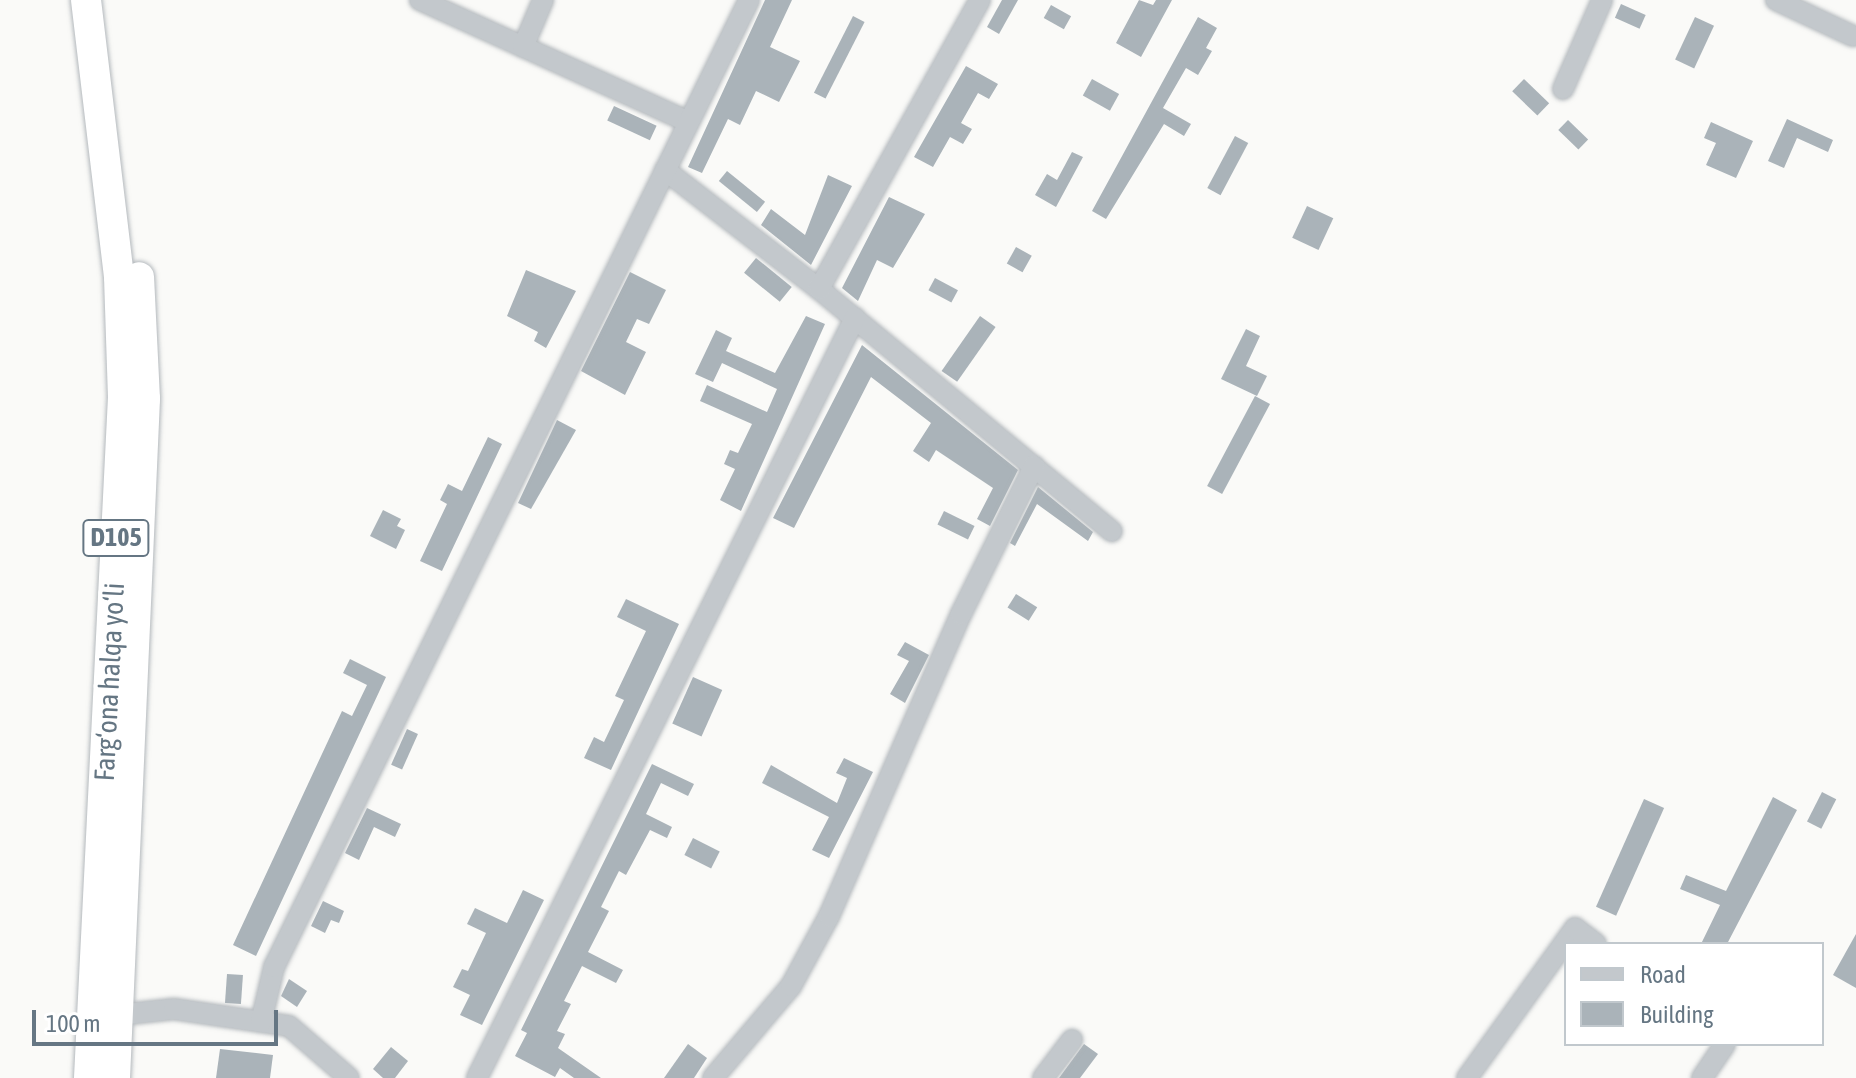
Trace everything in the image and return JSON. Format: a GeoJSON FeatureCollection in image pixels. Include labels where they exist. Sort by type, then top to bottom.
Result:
{"type":"FeatureCollection","features":[{"type":"Feature","properties":{"kind":"highway","name":"Farg‘ona halqa yo‘li"},"geometry":{"type":"LineString","coordinates":[[86,0],[119,277],[123,397],[89,1078]]}},
{"type":"Feature","properties":{"kind":"highway","name":"Farg‘ona halqa yo‘li"},"geometry":{"type":"LineString","coordinates":[[107,0],[139,274],[145,399],[115,1078]]}},
{"type":"Feature","properties":{"kind":"street"},"geometry":{"type":"LineString","coordinates":[[420,0],[689,122]]}},
{"type":"Feature","properties":{"kind":"street"},"geometry":{"type":"LineString","coordinates":[[523,47],[543,0]]}},
{"type":"Feature","properties":{"kind":"street"},"geometry":{"type":"LineString","coordinates":[[261,1022],[274,967],[749,0]]}},
{"type":"Feature","properties":{"kind":"street"},"geometry":{"type":"LineString","coordinates":[[819,289],[980,0]]}},
{"type":"Feature","properties":{"kind":"street"},"geometry":{"type":"LineString","coordinates":[[1563,89],[1602,0]]}},
{"type":"Feature","properties":{"kind":"street"},"geometry":{"type":"LineString","coordinates":[[1776,0],[1853,36]]}},
{"type":"Feature","properties":{"kind":"street"},"geometry":{"type":"LineString","coordinates":[[665,170],[855,318],[1112,531]]}},
{"type":"Feature","properties":{"kind":"street"},"geometry":{"type":"LineString","coordinates":[[477,1078],[855,318]]}},
{"type":"Feature","properties":{"kind":"street"},"geometry":{"type":"LineString","coordinates":[[713,1078],[791,986],[829,916],[961,614],[1034,466]]}},
{"type":"Feature","properties":{"kind":"street"},"geometry":{"type":"LineString","coordinates":[[1565,942],[1575,928],[1593,942]]}},
{"type":"Feature","properties":{"kind":"street"},"geometry":{"type":"LineString","coordinates":[[1467,1078],[1564,943]]}},
{"type":"Feature","properties":{"kind":"street"},"geometry":{"type":"LineString","coordinates":[[118,1015],[174,1009],[289,1026],[349,1078]]}},
{"type":"Feature","properties":{"kind":"street"},"geometry":{"type":"LineString","coordinates":[[1043,1078],[1072,1040]]}},
{"type":"Feature","properties":{"kind":"street"},"geometry":{"type":"LineString","coordinates":[[1702,1078],[1724,1046]]}},
{"type":"Feature","properties":{"kind":"building"},"geometry":{"type":"Polygon","coordinates":[[[765,0],[792,0],[770,47],[800,61],[779,102],[756,91],[740,125],[728,119],[702,173],[688,167],[765,0]]]}},
{"type":"Feature","properties":{"kind":"building"},"geometry":{"type":"Polygon","coordinates":[[[1002,0],[1018,0],[999,34],[987,27],[1002,0]]]}},
{"type":"Feature","properties":{"kind":"building"},"geometry":{"type":"Polygon","coordinates":[[[1139,0],[1153,5],[1156,0],[1172,0],[1141,57],[1116,43],[1139,0]]]}},
{"type":"Feature","properties":{"kind":"building"},"geometry":{"type":"Polygon","coordinates":[[[1621,4],[1646,15],[1640,29],[1615,18],[1621,4]]]}},
{"type":"Feature","properties":{"kind":"building"},"geometry":{"type":"Polygon","coordinates":[[[1051,5],[1071,16],[1064,29],[1044,18],[1051,5]]]}},
{"type":"Feature","properties":{"kind":"building"},"geometry":{"type":"Polygon","coordinates":[[[853,16],[865,22],[826,99],[814,93],[853,16]]]}},
{"type":"Feature","properties":{"kind":"building"},"geometry":{"type":"Polygon","coordinates":[[[1198,17],[1217,28],[1206,48],[1212,51],[1198,75],[1186,68],[1163,108],[1191,124],[1184,136],[1164,124],[1106,219],[1092,211],[1198,17]]]}},
{"type":"Feature","properties":{"kind":"building"},"geometry":{"type":"Polygon","coordinates":[[[1695,17],[1714,26],[1694,68],[1675,60],[1695,17]]]}},
{"type":"Feature","properties":{"kind":"building"},"geometry":{"type":"Polygon","coordinates":[[[966,66],[998,84],[989,99],[978,93],[961,123],[972,129],[963,144],[950,137],[933,167],[914,157],[966,66]]]}},
{"type":"Feature","properties":{"kind":"building"},"geometry":{"type":"Polygon","coordinates":[[[1092,79],[1119,94],[1110,111],[1083,96],[1092,79]]]}},
{"type":"Feature","properties":{"kind":"building"},"geometry":{"type":"Polygon","coordinates":[[[1524,79],[1549,103],[1537,116],[1512,91],[1524,79]]]}},
{"type":"Feature","properties":{"kind":"building"},"geometry":{"type":"Polygon","coordinates":[[[614,106],[657,126],[650,140],[607,121],[614,106]]]}},
{"type":"Feature","properties":{"kind":"building"},"geometry":{"type":"Polygon","coordinates":[[[1787,119],[1833,140],[1828,152],[1797,138],[1784,168],[1768,161],[1787,119]]]}},
{"type":"Feature","properties":{"kind":"building"},"geometry":{"type":"Polygon","coordinates":[[[1568,120],[1588,139],[1578,150],[1558,130],[1568,120]]]}},
{"type":"Feature","properties":{"kind":"building"},"geometry":{"type":"Polygon","coordinates":[[[1711,122],[1753,141],[1736,178],[1706,165],[1716,143],[1704,138],[1711,122]]]}},
{"type":"Feature","properties":{"kind":"building"},"geometry":{"type":"Polygon","coordinates":[[[1235,136],[1248,143],[1221,195],[1207,188],[1235,136]]]}},
{"type":"Feature","properties":{"kind":"building"},"geometry":{"type":"Polygon","coordinates":[[[1072,152],[1083,157],[1056,207],[1035,195],[1047,174],[1057,180],[1072,152]]]}},
{"type":"Feature","properties":{"kind":"building"},"geometry":{"type":"Polygon","coordinates":[[[727,171],[765,202],[757,212],[719,181],[727,171]]]}},
{"type":"Feature","properties":{"kind":"building"},"geometry":{"type":"Polygon","coordinates":[[[828,175],[852,186],[811,265],[761,225],[771,209],[805,235],[828,175]]]}},
{"type":"Feature","properties":{"kind":"building"},"geometry":{"type":"Polygon","coordinates":[[[889,197],[925,214],[893,268],[877,260],[858,301],[842,288],[889,197]]]}},
{"type":"Feature","properties":{"kind":"building"},"geometry":{"type":"Polygon","coordinates":[[[1307,206],[1333,218],[1318,250],[1292,238],[1307,206]]]}},
{"type":"Feature","properties":{"kind":"building"},"geometry":{"type":"Polygon","coordinates":[[[1016,247],[1032,256],[1023,272],[1007,264],[1016,247]]]}},
{"type":"Feature","properties":{"kind":"building"},"geometry":{"type":"Polygon","coordinates":[[[756,258],[792,287],[780,302],[744,273],[756,258]]]}},
{"type":"Feature","properties":{"kind":"building"},"geometry":{"type":"Polygon","coordinates":[[[526,270],[576,291],[546,348],[534,341],[538,332],[507,316],[526,270]]]}},
{"type":"Feature","properties":{"kind":"building"},"geometry":{"type":"Polygon","coordinates":[[[630,272],[666,290],[649,324],[637,319],[626,342],[646,352],[625,395],[581,371],[630,272]]]}},
{"type":"Feature","properties":{"kind":"building"},"geometry":{"type":"Polygon","coordinates":[[[935,278],[958,290],[951,303],[928,290],[935,278]]]}},
{"type":"Feature","properties":{"kind":"building"},"geometry":{"type":"Polygon","coordinates":[[[806,316],[825,324],[741,511],[720,500],[735,469],[724,464],[730,450],[738,453],[752,424],[700,401],[707,385],[767,412],[777,389],[722,363],[713,382],[695,374],[716,330],[732,338],[726,351],[775,373],[806,316]]]}},
{"type":"Feature","properties":{"kind":"building"},"geometry":{"type":"Polygon","coordinates":[[[980,316],[996,327],[957,382],[942,371],[980,316]]]}},
{"type":"Feature","properties":{"kind":"building"},"geometry":{"type":"Polygon","coordinates":[[[1246,329],[1260,336],[1246,366],[1267,376],[1257,396],[1221,379],[1246,329]]]}},
{"type":"Feature","properties":{"kind":"building"},"geometry":{"type":"Polygon","coordinates":[[[862,345],[1018,470],[990,526],[977,519],[993,488],[936,450],[929,462],[913,451],[931,423],[871,377],[794,528],[773,518],[862,345]]]}},
{"type":"Feature","properties":{"kind":"building"},"geometry":{"type":"Polygon","coordinates":[[[1255,396],[1270,404],[1222,494],[1207,486],[1255,396]]]}},
{"type":"Feature","properties":{"kind":"building"},"geometry":{"type":"Polygon","coordinates":[[[557,420],[576,430],[531,509],[518,503],[557,420]]]}},
{"type":"Feature","properties":{"kind":"building"},"geometry":{"type":"Polygon","coordinates":[[[488,437],[502,444],[442,571],[420,561],[447,504],[440,500],[448,484],[462,491],[488,437]]]}},
{"type":"Feature","properties":{"kind":"building"},"geometry":{"type":"Polygon","coordinates":[[[1038,487],[1093,532],[1088,541],[1037,504],[1015,546],[1010,543],[1038,487]]]}},
{"type":"Feature","properties":{"kind":"building"},"geometry":{"type":"Polygon","coordinates":[[[383,510],[401,519],[397,526],[405,530],[396,549],[370,536],[383,510]]]}},
{"type":"Feature","properties":{"kind":"building"},"geometry":{"type":"Polygon","coordinates":[[[944,511],[975,526],[968,539],[937,524],[944,511]]]}},
{"type":"Feature","properties":{"kind":"building"},"geometry":{"type":"Polygon","coordinates":[[[1016,594],[1037,607],[1029,621],[1008,608],[1016,594]]]}},
{"type":"Feature","properties":{"kind":"building"},"geometry":{"type":"Polygon","coordinates":[[[626,599],[679,624],[611,770],[584,758],[594,737],[604,742],[624,700],[615,696],[646,631],[617,617],[626,599]]]}},
{"type":"Feature","properties":{"kind":"building"},"geometry":{"type":"Polygon","coordinates":[[[905,642],[929,655],[905,703],[890,694],[909,661],[897,655],[905,642]]]}},
{"type":"Feature","properties":{"kind":"building"},"geometry":{"type":"Polygon","coordinates":[[[350,659],[386,677],[256,956],[233,945],[342,711],[352,716],[367,685],[343,673],[350,659]]]}},
{"type":"Feature","properties":{"kind":"building"},"geometry":{"type":"Polygon","coordinates":[[[693,677],[722,690],[701,737],[672,724],[693,677]]]}},
{"type":"Feature","properties":{"kind":"building"},"geometry":{"type":"Polygon","coordinates":[[[407,729],[418,734],[402,770],[391,765],[407,729]]]}},
{"type":"Feature","properties":{"kind":"building"},"geometry":{"type":"Polygon","coordinates":[[[844,758],[873,772],[829,858],[812,850],[829,817],[762,783],[771,765],[837,803],[847,778],[836,773],[844,758]]]}},
{"type":"Feature","properties":{"kind":"building"},"geometry":{"type":"Polygon","coordinates":[[[652,764],[694,784],[688,796],[661,783],[646,814],[672,827],[667,838],[650,830],[626,875],[619,871],[601,907],[609,911],[588,952],[623,970],[616,983],[582,966],[564,1001],[571,1004],[557,1031],[565,1034],[558,1048],[601,1078],[574,1078],[560,1068],[555,1077],[515,1056],[527,1033],[521,1030],[652,764]]]}},
{"type":"Feature","properties":{"kind":"building"},"geometry":{"type":"Polygon","coordinates":[[[1822,792],[1836,799],[1821,829],[1807,821],[1822,792]]]}},
{"type":"Feature","properties":{"kind":"building"},"geometry":{"type":"Polygon","coordinates":[[[1773,797],[1797,810],[1728,942],[1702,942],[1720,905],[1680,889],[1686,875],[1726,891],[1773,797]]]}},
{"type":"Feature","properties":{"kind":"building"},"geometry":{"type":"Polygon","coordinates":[[[1644,799],[1664,808],[1616,916],[1596,907],[1644,799]]]}},
{"type":"Feature","properties":{"kind":"building"},"geometry":{"type":"Polygon","coordinates":[[[367,808],[401,824],[395,837],[374,827],[359,860],[345,853],[367,808]]]}},
{"type":"Feature","properties":{"kind":"building"},"geometry":{"type":"Polygon","coordinates":[[[693,838],[720,852],[711,869],[684,855],[693,838]]]}},
{"type":"Feature","properties":{"kind":"building"},"geometry":{"type":"Polygon","coordinates":[[[523,890],[544,900],[482,1025],[460,1015],[470,995],[453,987],[462,969],[468,971],[486,933],[467,924],[475,908],[507,923],[523,890]]]}},
{"type":"Feature","properties":{"kind":"building"},"geometry":{"type":"Polygon","coordinates":[[[323,901],[344,911],[339,923],[331,920],[325,933],[311,926],[323,901]]]}},
{"type":"Feature","properties":{"kind":"building"},"geometry":{"type":"Polygon","coordinates":[[[1856,934],[1856,988],[1833,975],[1856,934]]]}},
{"type":"Feature","properties":{"kind":"building"},"geometry":{"type":"Polygon","coordinates":[[[227,974],[243,975],[241,1004],[225,1003],[227,974]]]}},
{"type":"Feature","properties":{"kind":"building"},"geometry":{"type":"Polygon","coordinates":[[[289,979],[307,991],[297,1007],[281,996],[289,979]]]}},
{"type":"Feature","properties":{"kind":"building"},"geometry":{"type":"Polygon","coordinates":[[[688,1044],[707,1058],[694,1078],[664,1078],[688,1044]]]}},
{"type":"Feature","properties":{"kind":"building"},"geometry":{"type":"Polygon","coordinates":[[[1084,1044],[1098,1054],[1080,1078],[1059,1078],[1084,1044]]]}},
{"type":"Feature","properties":{"kind":"building"},"geometry":{"type":"Polygon","coordinates":[[[391,1047],[408,1061],[395,1078],[383,1078],[373,1069],[391,1047]]]}},
{"type":"Feature","properties":{"kind":"building"},"geometry":{"type":"Polygon","coordinates":[[[220,1049],[273,1055],[270,1078],[216,1078],[220,1049]]]}}]}
